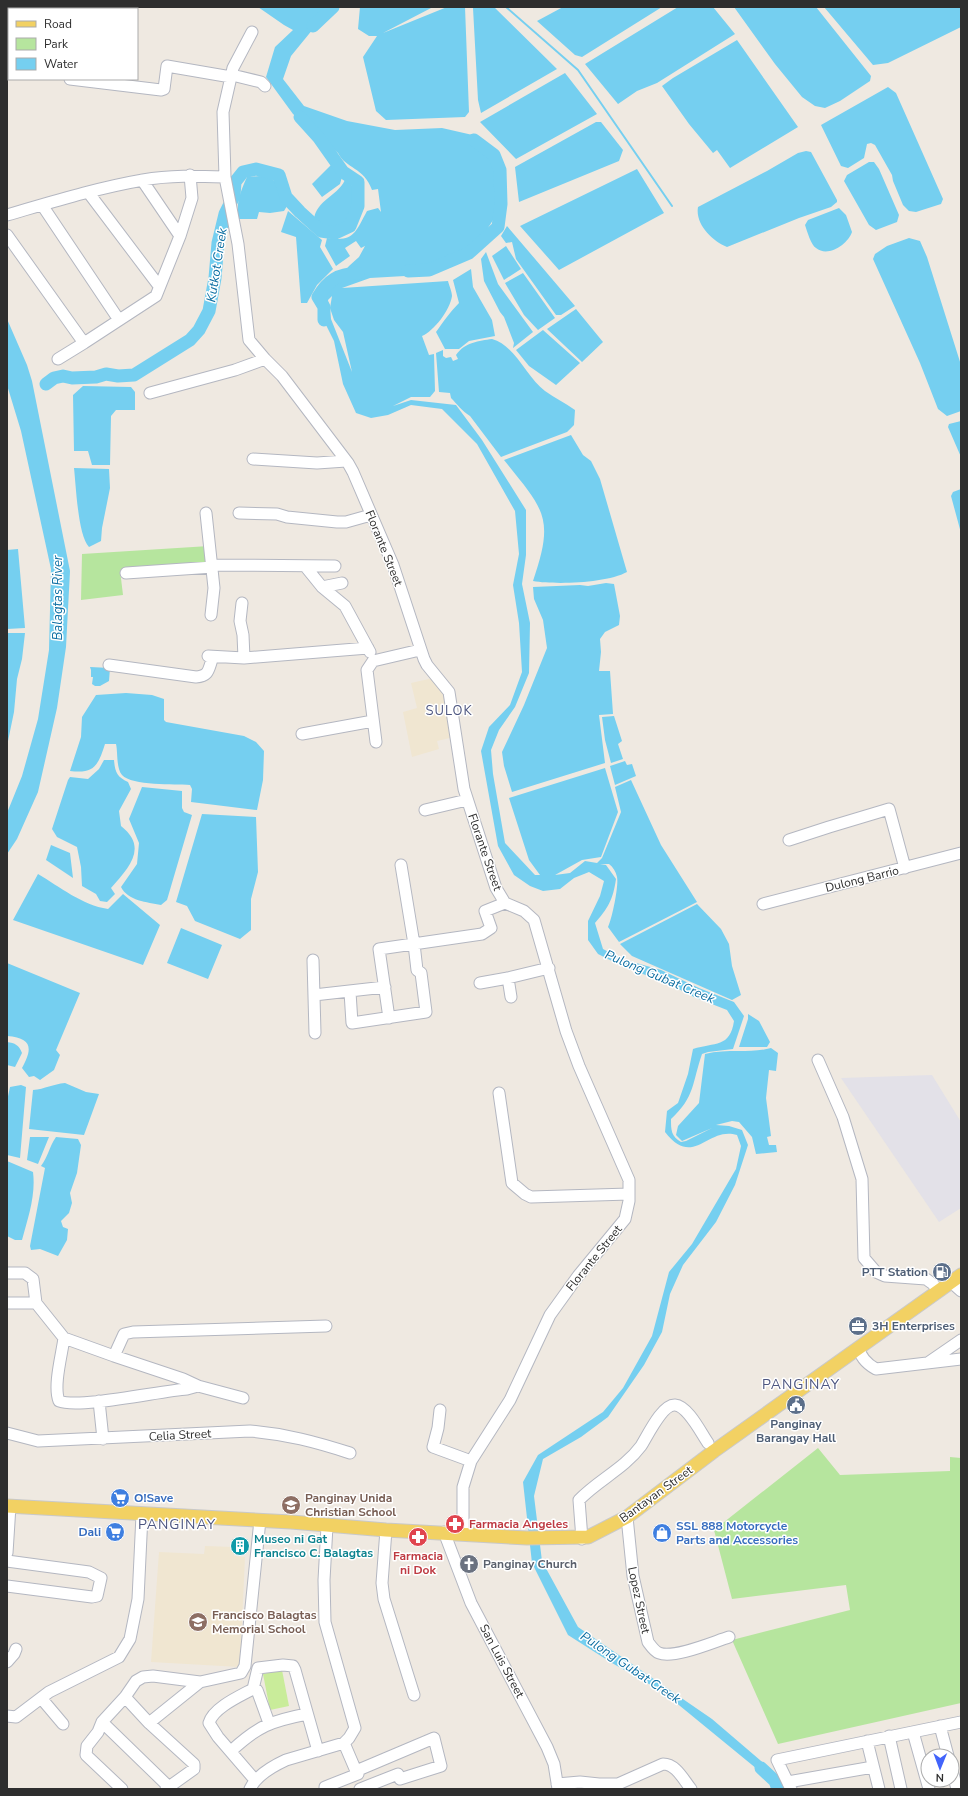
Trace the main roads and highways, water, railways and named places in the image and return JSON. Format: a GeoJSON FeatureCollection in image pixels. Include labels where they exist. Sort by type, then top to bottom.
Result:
{"type":"FeatureCollection","features":[{"type":"Feature","properties":{"kind":"main road","name":"Bantayan Street"},"geometry":{"type":"LineString","coordinates":[[8,1506],[142,1515],[260,1520],[386,1530],[462,1533],[527,1538],[588,1537],[627,1517],[712,1448],[956,1278]]}},
{"type":"Feature","properties":{"kind":"water"},"geometry":{"type":"Polygon","coordinates":[[[258,7],[331,7],[291,56],[283,79],[304,106],[347,121],[395,130],[442,128],[477,136],[494,159],[501,197],[495,217],[484,234],[463,258],[443,266],[405,276],[370,278],[342,288],[448,281],[452,296],[451,302],[436,325],[422,336],[429,355],[434,354],[435,391],[430,397],[411,397],[393,406],[411,400],[456,405],[482,440],[526,510],[526,555],[522,584],[530,623],[529,673],[515,707],[499,730],[491,750],[493,774],[505,843],[535,875],[540,875],[529,860],[509,798],[605,768],[618,812],[601,857],[582,860],[555,875],[570,873],[585,861],[597,863],[602,858],[621,812],[615,787],[631,780],[661,845],[697,902],[619,942],[608,927],[615,902],[617,877],[616,873],[609,864],[600,864],[606,865],[616,879],[609,903],[595,923],[603,949],[622,959],[661,970],[699,988],[734,1002],[744,1016],[733,1049],[702,1054],[689,1096],[685,1104],[671,1119],[672,1132],[678,1140],[681,1142],[686,1141],[712,1128],[682,1141],[676,1135],[678,1126],[699,1103],[705,1054],[722,1051],[755,1051],[771,1048],[778,1053],[776,1071],[769,1070],[766,1098],[771,1136],[767,1137],[769,1145],[776,1145],[777,1152],[756,1154],[752,1137],[739,1122],[732,1121],[716,1125],[729,1126],[742,1130],[748,1145],[735,1185],[716,1222],[683,1265],[670,1294],[662,1332],[644,1365],[608,1417],[581,1437],[543,1459],[534,1496],[542,1561],[578,1627],[712,1719],[767,1766],[778,1789],[775,1789],[774,1783],[663,1692],[612,1663],[568,1635],[532,1563],[523,1482],[538,1455],[603,1412],[623,1388],[652,1336],[669,1272],[692,1244],[736,1169],[741,1146],[737,1135],[726,1134],[717,1136],[693,1147],[684,1147],[675,1142],[665,1132],[667,1111],[678,1103],[688,1074],[693,1049],[725,1040],[732,1030],[734,1021],[727,1010],[694,997],[671,985],[620,965],[598,954],[588,940],[588,921],[600,896],[604,881],[589,872],[574,878],[560,889],[543,891],[530,886],[514,875],[498,846],[481,751],[489,727],[510,705],[522,672],[519,623],[513,585],[519,554],[515,511],[477,444],[442,409],[411,405],[388,415],[371,418],[356,413],[343,384],[334,341],[321,315],[321,300],[349,266],[359,257],[365,246],[361,248],[356,241],[345,248],[350,256],[336,266],[325,246],[327,238],[343,239],[353,234],[367,211],[378,208],[381,212],[378,189],[372,190],[369,182],[360,172],[341,158],[338,153],[293,114],[266,77],[275,47],[293,30],[258,7]],[[332,296],[328,300],[331,319],[352,372],[343,332],[334,320],[330,308],[332,296]]]}},
{"type":"Feature","properties":{"kind":"water"},"geometry":{"type":"Polygon","coordinates":[[[360,7],[433,7],[383,33],[447,7],[465,7],[469,112],[465,117],[386,120],[376,111],[363,57],[377,36],[369,36],[358,29],[360,7]]]}},
{"type":"Feature","properties":{"kind":"water"},"geometry":{"type":"Polygon","coordinates":[[[494,7],[557,69],[481,113],[478,100],[473,8],[494,7]]]}},
{"type":"Feature","properties":{"kind":"water"},"geometry":{"type":"Polygon","coordinates":[[[563,7],[662,7],[582,57],[575,55],[537,21],[563,7]]]}},
{"type":"Feature","properties":{"kind":"water"},"geometry":{"type":"Polygon","coordinates":[[[678,7],[713,7],[735,34],[657,83],[637,91],[618,104],[585,64],[678,7]]]}},
{"type":"Feature","properties":{"kind":"water"},"geometry":{"type":"Polygon","coordinates":[[[734,7],[816,7],[871,76],[870,81],[840,101],[825,108],[815,106],[802,97],[775,64],[734,7]]]}},
{"type":"Feature","properties":{"kind":"water"},"geometry":{"type":"Polygon","coordinates":[[[824,7],[961,7],[961,27],[888,63],[873,65],[824,7]]]}},
{"type":"Feature","properties":{"kind":"water"},"geometry":{"type":"Polygon","coordinates":[[[737,40],[798,127],[730,168],[717,150],[713,153],[689,124],[662,86],[737,40]]]}},
{"type":"Feature","properties":{"kind":"water"},"geometry":{"type":"Polygon","coordinates":[[[565,73],[597,114],[516,159],[480,122],[565,73]]]}},
{"type":"Feature","properties":{"kind":"water"},"geometry":{"type":"Polygon","coordinates":[[[888,87],[896,93],[943,199],[941,204],[916,212],[909,211],[903,205],[892,175],[875,145],[871,143],[867,144],[864,158],[848,168],[841,166],[821,125],[888,87]]]}},
{"type":"Feature","properties":{"kind":"water"},"geometry":{"type":"Polygon","coordinates":[[[596,122],[601,122],[623,150],[619,161],[519,202],[515,167],[596,122]]]}},
{"type":"Feature","properties":{"kind":"water"},"geometry":{"type":"Polygon","coordinates":[[[806,151],[811,152],[837,200],[837,202],[831,207],[799,218],[727,247],[710,236],[702,226],[699,220],[698,207],[798,153],[806,151]]]}},
{"type":"Feature","properties":{"kind":"water"},"geometry":{"type":"Polygon","coordinates":[[[869,162],[874,162],[879,169],[899,215],[897,222],[876,230],[869,225],[844,181],[847,175],[869,162]]]}},
{"type":"Feature","properties":{"kind":"water"},"geometry":{"type":"Polygon","coordinates":[[[331,165],[342,177],[340,184],[322,197],[312,184],[331,165]]]}},
{"type":"Feature","properties":{"kind":"water"},"geometry":{"type":"Polygon","coordinates":[[[637,169],[664,213],[559,270],[520,226],[637,169]]]}},
{"type":"Feature","properties":{"kind":"water"},"geometry":{"type":"Polygon","coordinates":[[[247,177],[268,177],[276,183],[287,206],[284,211],[270,213],[259,212],[257,219],[239,219],[238,203],[247,177]]]}},
{"type":"Feature","properties":{"kind":"water"},"geometry":{"type":"Polygon","coordinates":[[[346,177],[353,189],[351,214],[341,226],[322,229],[314,220],[315,213],[323,202],[339,188],[346,177]]]}},
{"type":"Feature","properties":{"kind":"water"},"geometry":{"type":"Polygon","coordinates":[[[839,208],[846,215],[852,232],[850,237],[837,248],[821,251],[812,244],[805,225],[808,220],[839,208]]]}},
{"type":"Feature","properties":{"kind":"water"},"geometry":{"type":"Polygon","coordinates":[[[288,211],[322,240],[320,247],[333,269],[317,285],[307,303],[301,303],[296,237],[281,232],[288,211]]]}},
{"type":"Feature","properties":{"kind":"water"},"geometry":{"type":"Polygon","coordinates":[[[507,226],[575,306],[561,315],[556,315],[516,259],[512,242],[506,243],[501,236],[507,226]]]}},
{"type":"Feature","properties":{"kind":"water"},"geometry":{"type":"Polygon","coordinates":[[[909,238],[920,241],[927,257],[961,365],[961,411],[947,416],[938,409],[920,363],[873,259],[875,254],[887,246],[909,238]]]}},
{"type":"Feature","properties":{"kind":"water"},"geometry":{"type":"Polygon","coordinates":[[[506,246],[521,269],[504,280],[492,256],[506,246]]]}},
{"type":"Feature","properties":{"kind":"water"},"geometry":{"type":"Polygon","coordinates":[[[486,252],[498,284],[533,332],[513,348],[514,343],[504,317],[484,281],[481,259],[486,252]]]}},
{"type":"Feature","properties":{"kind":"water"},"geometry":{"type":"Polygon","coordinates":[[[471,269],[473,287],[492,320],[495,336],[469,341],[459,349],[445,349],[436,332],[459,303],[453,280],[471,269]]]}},
{"type":"Feature","properties":{"kind":"water"},"geometry":{"type":"Polygon","coordinates":[[[523,273],[555,318],[538,330],[524,315],[505,283],[523,273]]]}},
{"type":"Feature","properties":{"kind":"water"},"geometry":{"type":"Polygon","coordinates":[[[576,309],[603,342],[582,362],[547,329],[576,309]]]}},
{"type":"Feature","properties":{"kind":"water","name":"Balagtas River"},"geometry":{"type":"Polygon","coordinates":[[[7,319],[27,365],[32,381],[70,571],[66,647],[57,708],[38,792],[17,839],[7,854],[7,813],[22,776],[38,719],[49,650],[51,569],[21,431],[7,385],[7,319]]]}},
{"type":"Feature","properties":{"kind":"water"},"geometry":{"type":"Polygon","coordinates":[[[543,330],[580,363],[556,385],[529,366],[516,350],[543,330]]]}},
{"type":"Feature","properties":{"kind":"water"},"geometry":{"type":"Polygon","coordinates":[[[492,339],[500,342],[507,348],[538,385],[545,391],[575,410],[574,425],[567,432],[501,457],[470,416],[451,398],[450,393],[439,392],[436,353],[443,350],[443,356],[446,358],[451,357],[453,361],[458,359],[456,355],[464,347],[477,342],[492,339]]]}},
{"type":"Feature","properties":{"kind":"water"},"geometry":{"type":"Polygon","coordinates":[[[83,386],[131,387],[135,392],[135,410],[116,410],[111,416],[110,465],[92,465],[88,451],[74,451],[73,395],[83,386]]]}},
{"type":"Feature","properties":{"kind":"water"},"geometry":{"type":"Polygon","coordinates":[[[961,421],[961,457],[948,427],[949,424],[961,421]]]}},
{"type":"Feature","properties":{"kind":"water"},"geometry":{"type":"Polygon","coordinates":[[[571,435],[583,455],[591,461],[600,479],[627,572],[618,576],[595,581],[555,583],[533,581],[540,559],[543,542],[544,528],[542,515],[537,503],[504,460],[571,435]]]}},
{"type":"Feature","properties":{"kind":"water"},"geometry":{"type":"Polygon","coordinates":[[[74,468],[109,469],[110,488],[101,541],[89,547],[82,533],[74,468]]]}},
{"type":"Feature","properties":{"kind":"water"},"geometry":{"type":"Polygon","coordinates":[[[961,489],[961,533],[951,496],[953,492],[961,489]]]}},
{"type":"Feature","properties":{"kind":"water"},"geometry":{"type":"Polygon","coordinates":[[[18,549],[25,628],[7,629],[7,550],[18,549]]]}},
{"type":"Feature","properties":{"kind":"water"},"geometry":{"type":"Polygon","coordinates":[[[606,583],[614,584],[620,616],[619,625],[605,632],[600,639],[601,652],[599,671],[610,671],[613,714],[599,715],[605,763],[512,792],[504,766],[502,752],[524,705],[547,648],[543,620],[534,599],[533,587],[588,586],[606,583]]]}},
{"type":"Feature","properties":{"kind":"water"},"geometry":{"type":"Polygon","coordinates":[[[7,633],[25,633],[22,659],[17,679],[14,712],[7,746],[7,633]]]}},
{"type":"Feature","properties":{"kind":"water"},"geometry":{"type":"Polygon","coordinates":[[[90,667],[110,668],[109,681],[100,686],[95,686],[92,684],[93,677],[91,677],[90,667]]]}},
{"type":"Feature","properties":{"kind":"water"},"geometry":{"type":"Polygon","coordinates":[[[126,693],[152,695],[164,699],[164,720],[166,722],[244,736],[256,742],[264,751],[263,780],[257,810],[191,802],[192,789],[190,785],[144,783],[127,779],[120,772],[116,744],[105,744],[100,758],[90,770],[78,772],[70,771],[81,737],[82,717],[96,695],[126,693]]]}},
{"type":"Feature","properties":{"kind":"water"},"geometry":{"type":"Polygon","coordinates":[[[614,716],[622,741],[618,744],[623,759],[611,763],[605,740],[602,717],[614,716]]]}},
{"type":"Feature","properties":{"kind":"water"},"geometry":{"type":"Polygon","coordinates":[[[104,760],[114,760],[117,774],[128,782],[131,789],[119,811],[121,826],[134,842],[135,850],[133,858],[124,873],[111,888],[115,894],[107,902],[100,901],[96,894],[82,886],[81,867],[77,847],[57,837],[52,829],[70,777],[88,779],[99,769],[104,760]]]}},
{"type":"Feature","properties":{"kind":"water"},"geometry":{"type":"Polygon","coordinates":[[[625,761],[627,765],[632,764],[636,776],[615,785],[610,766],[625,761]]]}},
{"type":"Feature","properties":{"kind":"water"},"geometry":{"type":"Polygon","coordinates":[[[142,787],[182,791],[182,808],[184,812],[192,815],[167,900],[161,905],[144,902],[133,898],[124,892],[121,887],[137,864],[139,843],[129,819],[142,787]]]}},
{"type":"Feature","properties":{"kind":"water"},"geometry":{"type":"Polygon","coordinates":[[[202,814],[256,817],[258,872],[251,899],[251,930],[240,939],[195,921],[187,906],[176,902],[202,814]]]}},
{"type":"Feature","properties":{"kind":"water"},"geometry":{"type":"Polygon","coordinates":[[[51,845],[70,853],[73,878],[46,860],[51,845]]]}},
{"type":"Feature","properties":{"kind":"water"},"geometry":{"type":"Polygon","coordinates":[[[38,874],[80,900],[98,907],[108,909],[123,894],[160,925],[143,965],[13,920],[38,874]]]}},
{"type":"Feature","properties":{"kind":"water"},"geometry":{"type":"Polygon","coordinates":[[[697,904],[721,929],[729,944],[732,966],[741,995],[732,1000],[632,956],[620,944],[697,904]]]}},
{"type":"Feature","properties":{"kind":"water"},"geometry":{"type":"Polygon","coordinates":[[[181,928],[222,945],[208,979],[167,963],[181,928]]]}},
{"type":"Feature","properties":{"kind":"water"},"geometry":{"type":"Polygon","coordinates":[[[7,963],[80,993],[56,1050],[60,1055],[54,1070],[40,1080],[34,1076],[29,1077],[22,1068],[29,1050],[26,1042],[15,1037],[7,1036],[7,963]]]}},
{"type":"Feature","properties":{"kind":"water"},"geometry":{"type":"Polygon","coordinates":[[[748,1014],[759,1021],[770,1042],[767,1047],[739,1047],[748,1019],[748,1014]]]}},
{"type":"Feature","properties":{"kind":"water"},"geometry":{"type":"Polygon","coordinates":[[[7,1042],[16,1045],[20,1048],[22,1053],[15,1067],[7,1065],[7,1042]]]}},
{"type":"Feature","properties":{"kind":"water"},"geometry":{"type":"Polygon","coordinates":[[[65,1083],[86,1092],[99,1094],[84,1135],[29,1129],[33,1090],[65,1083]]]}},
{"type":"Feature","properties":{"kind":"water"},"geometry":{"type":"Polygon","coordinates":[[[21,1085],[26,1087],[20,1158],[7,1155],[7,1101],[10,1087],[21,1085]]]}},
{"type":"Feature","properties":{"kind":"water"},"geometry":{"type":"Polygon","coordinates":[[[30,1137],[49,1137],[38,1164],[27,1160],[30,1137]]]}},
{"type":"Feature","properties":{"kind":"water"},"geometry":{"type":"Polygon","coordinates":[[[56,1137],[78,1139],[81,1145],[77,1173],[70,1193],[72,1203],[69,1213],[61,1221],[63,1227],[68,1229],[67,1240],[58,1256],[40,1249],[31,1250],[30,1246],[45,1168],[41,1166],[56,1137]]]}},
{"type":"Feature","properties":{"kind":"water"},"geometry":{"type":"Polygon","coordinates":[[[7,1161],[33,1172],[34,1181],[32,1198],[22,1240],[15,1240],[7,1236],[7,1161]]]}},
{"type":"Feature","properties":{"kind":"waterway","name":"Pulong Gubat Creek"},"geometry":{"type":"LineString","coordinates":[[313,26],[333,7]]}},
{"type":"Feature","properties":{"kind":"waterway"},"geometry":{"type":"LineString","coordinates":[[506,7],[578,70],[672,206]]}},
{"type":"Feature","properties":{"kind":"waterway","name":"Kutkot Creek"},"geometry":{"type":"LineString","coordinates":[[46,384],[54,378],[63,376],[72,378],[96,377],[106,374],[118,376],[134,375],[190,340],[199,330],[209,311],[215,278],[218,243],[225,214],[234,196],[235,182],[243,172],[256,169],[279,175],[286,197],[321,231],[335,233],[350,226],[358,206],[358,182],[343,172],[319,138],[300,117]]}},
{"type":"Feature","properties":{"kind":"waterway","name":"Pulong Gubat Creek"},"geometry":{"type":"LineString","coordinates":[[408,271],[429,270],[469,253],[498,227],[501,204],[500,170],[494,155],[474,140]]}},
{"type":"Feature","properties":{"kind":"waterway","name":"Pulong Gubat Creek"},"geometry":{"type":"LineString","coordinates":[[324,320],[324,307],[318,297],[322,291],[334,279],[345,275],[358,273]]}},
{"type":"Feature","properties":{"kind":"waterway","name":"Pulong Gubat Creek"},"geometry":{"type":"LineString","coordinates":[[761,1768],[775,1781],[778,1789]]}},
{"type":"Feature","properties":{"kind":"place","name":"PTT Station"},"geometry":{"type":"Point","coordinates":[942,1272]}},
{"type":"Feature","properties":{"kind":"place","name":"3H Enterprises"},"geometry":{"type":"Point","coordinates":[858,1326]}},
{"type":"Feature","properties":{"kind":"place","name":"Panginay Barangay Hall"},"geometry":{"type":"Point","coordinates":[796,1405]}},
{"type":"Feature","properties":{"kind":"place","name":"O!Save"},"geometry":{"type":"Point","coordinates":[120,1498]}},
{"type":"Feature","properties":{"kind":"place","name":"Panginay Unida Christian School"},"geometry":{"type":"Point","coordinates":[291,1505]}},
{"type":"Feature","properties":{"kind":"place","name":"Farmacia Angeles"},"geometry":{"type":"Point","coordinates":[455,1524]}},
{"type":"Feature","properties":{"kind":"place","name":"Dali"},"geometry":{"type":"Point","coordinates":[115,1532]}},
{"type":"Feature","properties":{"kind":"place","name":"SSL 888 Motorcycle Parts and Accessories"},"geometry":{"type":"Point","coordinates":[662,1533]}},
{"type":"Feature","properties":{"kind":"place","name":"Farmacia ni Dok"},"geometry":{"type":"Point","coordinates":[418,1537]}},
{"type":"Feature","properties":{"kind":"place","name":"Museo ni Gat Francisco C. Balagtas"},"geometry":{"type":"Point","coordinates":[240,1546]}},
{"type":"Feature","properties":{"kind":"place","name":"Panginay Church"},"geometry":{"type":"Point","coordinates":[469,1564]}},
{"type":"Feature","properties":{"kind":"place","name":"Francisco Balagtas Memorial School"},"geometry":{"type":"Point","coordinates":[198,1622]}},
{"type":"Feature","properties":{"kind":"district","name":"SULOK"},"geometry":{"type":"Point","coordinates":[449,710]}},
{"type":"Feature","properties":{"kind":"district","name":"PANGINAY"},"geometry":{"type":"Point","coordinates":[801,1384]}},
{"type":"Feature","properties":{"kind":"district","name":"PANGINAY"},"geometry":{"type":"Point","coordinates":[177,1524]}}]}
